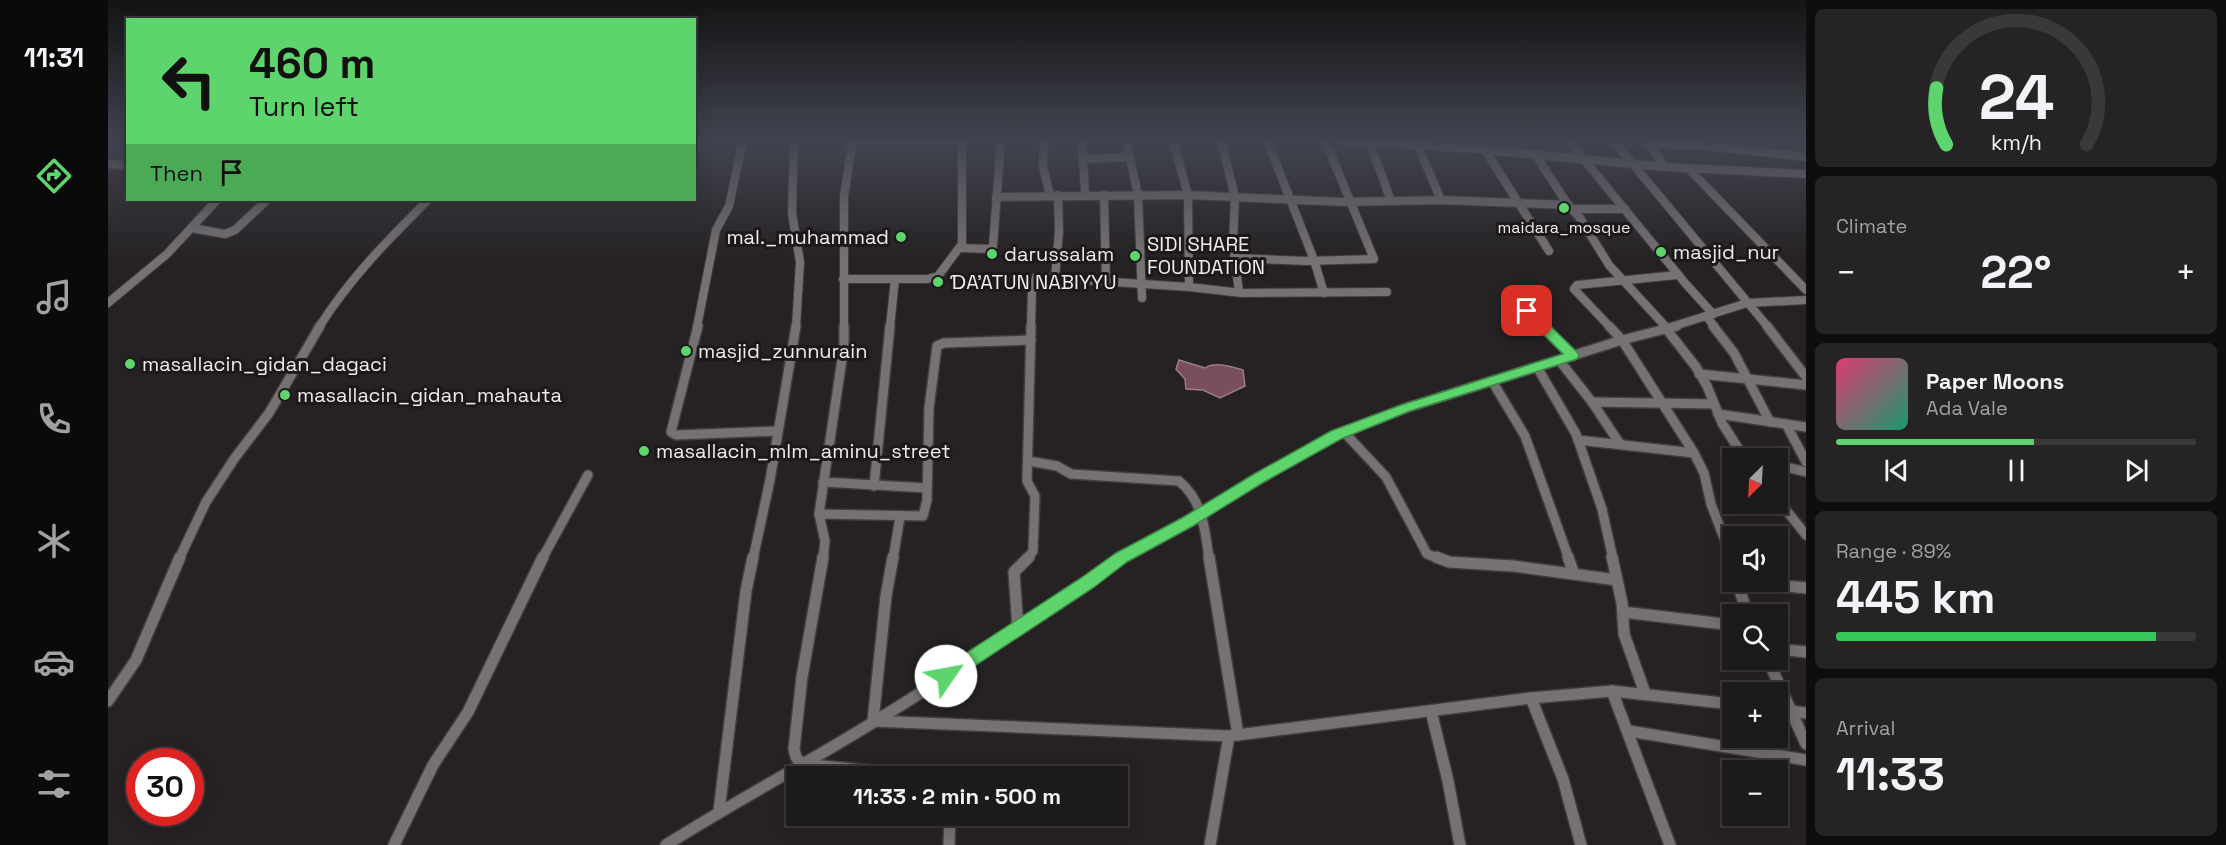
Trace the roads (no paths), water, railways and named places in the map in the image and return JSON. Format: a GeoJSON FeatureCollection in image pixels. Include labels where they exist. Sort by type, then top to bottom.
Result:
{"type":"FeatureCollection","features":[{"type":"Feature","properties":{"kind":"street"},"geometry":{"type":"LineString","coordinates":[[735,179],[729,206],[716,230],[704,301],[671,432],[676,435],[778,431]]}},
{"type":"Feature","properties":{"kind":"street"},"geometry":{"type":"LineString","coordinates":[[719,812],[746,591],[796,333],[800,262],[792,213],[793,179]]}},
{"type":"Feature","properties":{"kind":"street"},"geometry":{"type":"LineString","coordinates":[[822,766],[802,764],[796,757],[794,749],[802,677],[824,554],[825,542],[819,514],[844,346],[844,196],[846,179]]}},
{"type":"Feature","properties":{"kind":"street"},"geometry":{"type":"LineString","coordinates":[[843,279],[935,278],[960,248],[962,241],[962,179]]}},
{"type":"Feature","properties":{"kind":"street"},"geometry":{"type":"LineString","coordinates":[[960,248],[992,248],[997,179]]}},
{"type":"Feature","properties":{"kind":"street"},"geometry":{"type":"LineString","coordinates":[[1048,179],[1054,195],[1059,232],[1054,278]]}},
{"type":"Feature","properties":{"kind":"street"},"geometry":{"type":"LineString","coordinates":[[1084,179],[1085,195]]}},
{"type":"Feature","properties":{"kind":"street"},"geometry":{"type":"LineString","coordinates":[[1135,179],[1138,195],[1142,298]]}},
{"type":"Feature","properties":{"kind":"street"},"geometry":{"type":"LineString","coordinates":[[1184,179],[1188,195],[1189,287]]}},
{"type":"Feature","properties":{"kind":"street"},"geometry":{"type":"LineString","coordinates":[[1231,179],[1235,197],[1234,258],[1239,292]]}},
{"type":"Feature","properties":{"kind":"street"},"geometry":{"type":"LineString","coordinates":[[1283,179],[1324,293]]}},
{"type":"Feature","properties":{"kind":"street"},"geometry":{"type":"LineString","coordinates":[[1234,258],[1374,259],[1342,179]]}},
{"type":"Feature","properties":{"kind":"street"},"geometry":{"type":"LineString","coordinates":[[1383,179],[1391,201]]}},
{"type":"Feature","properties":{"kind":"street"},"geometry":{"type":"LineString","coordinates":[[1434,179],[1441,200]]}},
{"type":"Feature","properties":{"kind":"street"},"geometry":{"type":"LineString","coordinates":[[1504,179],[1549,251]]}},
{"type":"Feature","properties":{"kind":"street"},"geometry":{"type":"LineString","coordinates":[[1552,179],[1609,265],[1667,329],[1700,374],[1718,414],[1738,448]]}},
{"type":"Feature","properties":{"kind":"street"},"geometry":{"type":"LineString","coordinates":[[1599,179],[1709,315],[1749,379],[1770,422]]}},
{"type":"Feature","properties":{"kind":"street"},"geometry":{"type":"LineString","coordinates":[[1644,179],[1803,368],[1806,377]]}},
{"type":"Feature","properties":{"kind":"street"},"geometry":{"type":"LineString","coordinates":[[1699,179],[1806,290]]}},
{"type":"Feature","properties":{"kind":"street"},"geometry":{"type":"LineString","coordinates":[[1104,195],[1106,282]]}},
{"type":"Feature","properties":{"kind":"street"},"geometry":{"type":"LineString","coordinates":[[996,196],[1188,195],[1351,202],[1441,200],[1625,209]]}},
{"type":"Feature","properties":{"kind":"street"},"geometry":{"type":"LineString","coordinates":[[108,303],[167,254],[216,201]]}},
{"type":"Feature","properties":{"kind":"street"},"geometry":{"type":"LineString","coordinates":[[192,228],[229,233],[266,201]]}},
{"type":"Feature","properties":{"kind":"street"},"geometry":{"type":"LineString","coordinates":[[108,701],[136,660],[166,586],[206,502],[234,459],[269,413],[295,365],[342,291],[375,252],[427,201]]}},
{"type":"Feature","properties":{"kind":"street"},"geometry":{"type":"LineString","coordinates":[[1677,275],[1589,282],[1577,285],[1574,289],[1622,340],[1695,453],[1704,473],[1710,504],[1722,535]]}},
{"type":"Feature","properties":{"kind":"street"},"geometry":{"type":"LineString","coordinates":[[1018,629],[1014,572],[1016,567],[1031,556],[1033,551],[1035,496],[1027,481],[1034,280],[1041,276],[1239,292],[1387,292]]}},
{"type":"Feature","properties":{"kind":"street"},"geometry":{"type":"LineString","coordinates":[[874,486],[895,279]]}},
{"type":"Feature","properties":{"kind":"street"},"geometry":{"type":"LineString","coordinates":[[1513,296],[1572,356]]}},
{"type":"Feature","properties":{"kind":"street"},"geometry":{"type":"LineString","coordinates":[[666,845],[873,721],[1018,629],[1122,557],[1344,432],[1406,408],[1747,303],[1806,300]]}},
{"type":"Feature","properties":{"kind":"street"},"geometry":{"type":"LineString","coordinates":[[819,514],[923,516],[927,488],[929,408],[937,346],[945,343],[1031,339]]}},
{"type":"Feature","properties":{"kind":"street"},"geometry":{"type":"LineString","coordinates":[[1559,360],[1592,402],[1620,444]]}},
{"type":"Feature","properties":{"kind":"street"},"geometry":{"type":"LineString","coordinates":[[1537,367],[1567,415],[1602,508],[1623,612],[1624,634],[1645,693]]}},
{"type":"Feature","properties":{"kind":"street"},"geometry":{"type":"LineString","coordinates":[[1700,374],[1806,385]]}},
{"type":"Feature","properties":{"kind":"street"},"geometry":{"type":"LineString","coordinates":[[1492,381],[1525,436],[1574,574]]}},
{"type":"Feature","properties":{"kind":"street"},"geometry":{"type":"LineString","coordinates":[[1592,402],[1714,404]]}},
{"type":"Feature","properties":{"kind":"street"},"geometry":{"type":"LineString","coordinates":[[1718,414],[1806,428]]}},
{"type":"Feature","properties":{"kind":"street"},"geometry":{"type":"LineString","coordinates":[[1786,424],[1806,462]]}},
{"type":"Feature","properties":{"kind":"street"},"geometry":{"type":"LineString","coordinates":[[1344,432],[1386,477],[1427,554],[1449,562],[1513,566],[1617,580]]}},
{"type":"Feature","properties":{"kind":"street"},"geometry":{"type":"LineString","coordinates":[[1578,440],[1695,453]]}},
{"type":"Feature","properties":{"kind":"street"},"geometry":{"type":"LineString","coordinates":[[1028,461],[1057,466],[1071,474],[1179,481],[1190,490],[1202,513],[1234,735],[1210,845]]}},
{"type":"Feature","properties":{"kind":"street"},"geometry":{"type":"LineString","coordinates":[[1788,468],[1806,472]]}},
{"type":"Feature","properties":{"kind":"street"},"geometry":{"type":"LineString","coordinates":[[394,845],[433,765],[468,712],[534,573],[588,476]]}},
{"type":"Feature","properties":{"kind":"street"},"geometry":{"type":"LineString","coordinates":[[823,482],[927,488]]}},
{"type":"Feature","properties":{"kind":"street"},"geometry":{"type":"LineString","coordinates":[[1788,512],[1806,535]]}},
{"type":"Feature","properties":{"kind":"street"},"geometry":{"type":"LineString","coordinates":[[873,721],[886,596],[900,517]]}},
{"type":"Feature","properties":{"kind":"street"},"geometry":{"type":"LineString","coordinates":[[1788,586],[1806,588]]}},
{"type":"Feature","properties":{"kind":"street"},"geometry":{"type":"LineString","coordinates":[[1623,612],[1722,624]]}},
{"type":"Feature","properties":{"kind":"street"},"geometry":{"type":"LineString","coordinates":[[1788,650],[1806,652]]}},
{"type":"Feature","properties":{"kind":"street"},"geometry":{"type":"LineString","coordinates":[[1773,670],[1806,744]]}},
{"type":"Feature","properties":{"kind":"street"},"geometry":{"type":"LineString","coordinates":[[873,721],[1234,735],[1531,698],[1612,691],[1722,703]]}},
{"type":"Feature","properties":{"kind":"street"},"geometry":{"type":"LineString","coordinates":[[1612,691],[1629,731],[1670,845]]}},
{"type":"Feature","properties":{"kind":"street"},"geometry":{"type":"LineString","coordinates":[[1531,698],[1563,779],[1581,845]]}},
{"type":"Feature","properties":{"kind":"street"},"geometry":{"type":"LineString","coordinates":[[1788,710],[1806,713]]}},
{"type":"Feature","properties":{"kind":"street"},"geometry":{"type":"LineString","coordinates":[[1431,711],[1448,781],[1460,845]]}},
{"type":"Feature","properties":{"kind":"street"},"geometry":{"type":"LineString","coordinates":[[1629,731],[1806,759]]}},
{"type":"Feature","properties":{"kind":"street"},"geometry":{"type":"LineString","coordinates":[[949,845],[950,826]]}},
{"type":"Feature","properties":{"kind":"place","name":"maidara_mosque"},"geometry":{"type":"Point","coordinates":[1564,208]}},
{"type":"Feature","properties":{"kind":"place","name":"mal._muhammad"},"geometry":{"type":"Point","coordinates":[901,237]}},
{"type":"Feature","properties":{"kind":"place","name":"masjid_nur"},"geometry":{"type":"Point","coordinates":[1661,252]}},
{"type":"Feature","properties":{"kind":"place","name":"darussalam"},"geometry":{"type":"Point","coordinates":[992,254]}},
{"type":"Feature","properties":{"kind":"place","name":"SIDI SHARE FOUNDATION"},"geometry":{"type":"Point","coordinates":[1135,256]}},
{"type":"Feature","properties":{"kind":"place","name":"ƊA'ATUN NABIYYU"},"geometry":{"type":"Point","coordinates":[938,282]}},
{"type":"Feature","properties":{"kind":"place","name":"masjid_zunnurain"},"geometry":{"type":"Point","coordinates":[686,351]}},
{"type":"Feature","properties":{"kind":"place","name":"masallacin_gidan_dagaci"},"geometry":{"type":"Point","coordinates":[130,364]}},
{"type":"Feature","properties":{"kind":"place","name":"masallacin_gidan_mahauta"},"geometry":{"type":"Point","coordinates":[285,395]}},
{"type":"Feature","properties":{"kind":"place","name":"masallacin_mlm_aminu_street"},"geometry":{"type":"Point","coordinates":[644,451]}}]}
